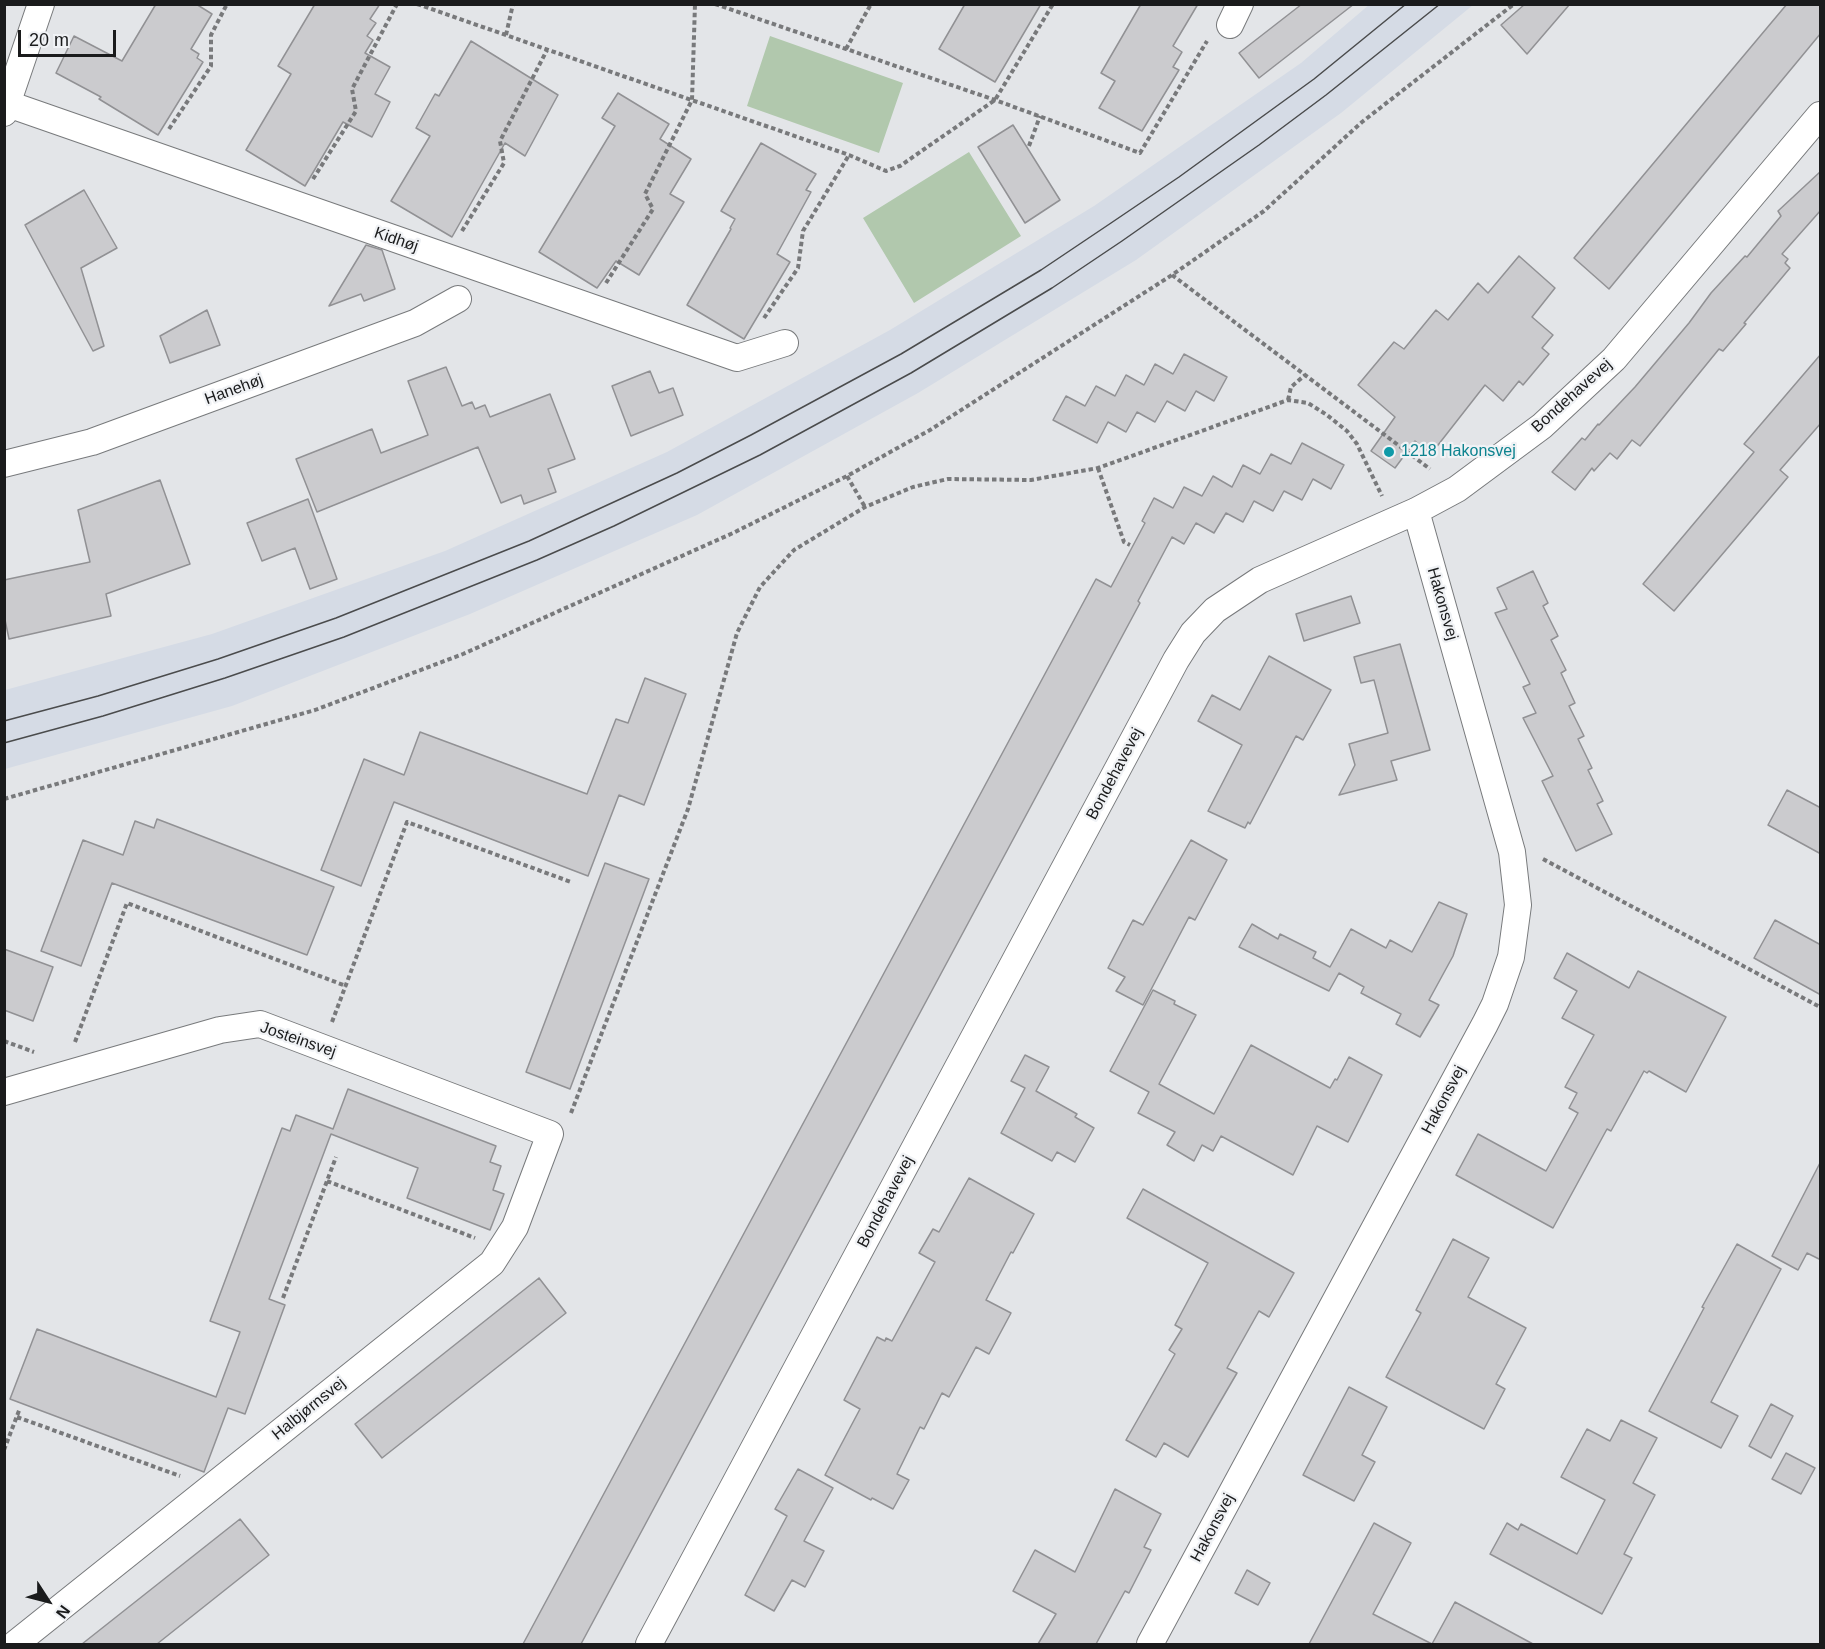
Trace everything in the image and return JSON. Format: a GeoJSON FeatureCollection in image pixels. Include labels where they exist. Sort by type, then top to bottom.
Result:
{"type":"FeatureCollection","features":[{"type":"Feature","properties":{"kind":"street"},"geometry":{"type":"LineString","coordinates":[[6,109],[41,4]]}},
{"type":"Feature","properties":{"kind":"street","name":"Kidhøj"},"geometry":{"type":"LineString","coordinates":[[6,109],[152,154],[737,358]]}},
{"type":"Feature","properties":{"kind":"street","name":"Bondehavevej"},"geometry":{"type":"LineString","coordinates":[[649,1644],[1176,660],[1193,633],[1215,610],[1260,580],[1405,516],[1457,489],[1542,426],[1614,359],[1821,115]]}},
{"type":"Feature","properties":{"kind":"street","name":"Hanehøj"},"geometry":{"type":"LineString","coordinates":[[4,464],[92,442],[415,323],[458,299]]}},
{"type":"Feature","properties":{"kind":"street"},"geometry":{"type":"LineString","coordinates":[[737,358],[785,343]]}},
{"type":"Feature","properties":{"kind":"street","name":"Hakonsvej"},"geometry":{"type":"LineString","coordinates":[[1150,1644],[1495,1004],[1511,957],[1518,905],[1512,852],[1405,516]]}},
{"type":"Feature","properties":{"kind":"street","name":"Josteinsvej"},"geometry":{"type":"LineString","coordinates":[[4,1092],[220,1030],[260,1024],[550,1134]]}},
{"type":"Feature","properties":{"kind":"street","name":"Halbjørnsvej"},"geometry":{"type":"LineString","coordinates":[[15,1644],[492,1263],[515,1227],[550,1134]]}},
{"type":"Feature","properties":{"kind":"path"},"geometry":{"type":"LineString","coordinates":[[152,154],[211,66],[211,35],[227,4]]}},
{"type":"Feature","properties":{"kind":"path"},"geometry":{"type":"LineString","coordinates":[[297,205],[356,111],[352,89],[397,4]]}},
{"type":"Feature","properties":{"kind":"path"},"geometry":{"type":"LineString","coordinates":[[417,4],[849,155],[886,171],[900,166],[995,100],[1053,4]]}},
{"type":"Feature","properties":{"kind":"path"},"geometry":{"type":"LineString","coordinates":[[506,35],[513,4]]}},
{"type":"Feature","properties":{"kind":"path"},"geometry":{"type":"LineString","coordinates":[[591,308],[653,209],[645,194],[692,100],[695,4]]}},
{"type":"Feature","properties":{"kind":"path"},"geometry":{"type":"LineString","coordinates":[[715,4],[995,100],[1140,153],[1207,41],[1235,15]]}},
{"type":"Feature","properties":{"kind":"path"},"geometry":{"type":"LineString","coordinates":[[846,49],[871,4]]}},
{"type":"Feature","properties":{"kind":"path"},"geometry":{"type":"LineString","coordinates":[[4,799],[315,710],[463,654],[733,533],[848,476],[930,430],[1172,275],[1264,211],[1362,122],[1515,4]]}},
{"type":"Feature","properties":{"kind":"path"},"geometry":{"type":"LineString","coordinates":[[446,257],[504,163],[500,141],[547,50]]}},
{"type":"Feature","properties":{"kind":"path"},"geometry":{"type":"LineString","coordinates":[[1029,146],[1040,116]]}},
{"type":"Feature","properties":{"kind":"path"},"geometry":{"type":"LineString","coordinates":[[737,358],[798,268],[803,231],[849,155]]}},
{"type":"Feature","properties":{"kind":"path"},"geometry":{"type":"LineString","coordinates":[[1172,275],[1457,489]]}},
{"type":"Feature","properties":{"kind":"path"},"geometry":{"type":"LineString","coordinates":[[1288,400],[1291,387],[1305,375]]}},
{"type":"Feature","properties":{"kind":"path"},"geometry":{"type":"LineString","coordinates":[[550,1134],[570,1115],[688,809],[737,633],[760,586],[794,550],[865,507],[913,487],[948,479],[1030,480],[1098,468],[1288,400],[1308,403],[1347,431],[1405,516]]}},
{"type":"Feature","properties":{"kind":"path"},"geometry":{"type":"LineString","coordinates":[[1098,468],[1124,542],[1130,545]]}},
{"type":"Feature","properties":{"kind":"path"},"geometry":{"type":"LineString","coordinates":[[848,476],[865,507]]}},
{"type":"Feature","properties":{"kind":"path"},"geometry":{"type":"LineString","coordinates":[[322,1048],[407,822],[571,882]]}},
{"type":"Feature","properties":{"kind":"path"},"geometry":{"type":"LineString","coordinates":[[1512,852],[1541,857],[1821,1007]]}},
{"type":"Feature","properties":{"kind":"path"},"geometry":{"type":"LineString","coordinates":[[61,1076],[127,903],[346,986]]}},
{"type":"Feature","properties":{"kind":"path"},"geometry":{"type":"LineString","coordinates":[[283,1298],[336,1157]]}},
{"type":"Feature","properties":{"kind":"path"},"geometry":{"type":"LineString","coordinates":[[327,1181],[501,1248]]}},
{"type":"Feature","properties":{"kind":"path"},"geometry":{"type":"LineString","coordinates":[[4,1450],[20,1408]]}},
{"type":"Feature","properties":{"kind":"path"},"geometry":{"type":"LineString","coordinates":[[17,1417],[211,1488]]}},
{"type":"Feature","properties":{"kind":"shaded area"},"geometry":{"type":"Polygon","coordinates":[[[1370,4],[1473,5],[1341,113],[1136,260],[918,393],[697,515],[470,614],[232,706],[5,769],[5,690],[212,634],[445,551],[667,452],[890,330],[1094,206],[1301,63],[1370,4]]]}},
{"type":"Feature","properties":{"kind":"green space"},"geometry":{"type":"Polygon","coordinates":[[[770,36],[903,83],[879,153],[747,106],[770,36]]]}},
{"type":"Feature","properties":{"kind":"green space"},"geometry":{"type":"Polygon","coordinates":[[[969,152],[1021,236],[914,303],[863,218],[969,152]]]}},
{"type":"Feature","properties":{"kind":"building"},"geometry":{"type":"Polygon","coordinates":[[[156,4],[196,4],[212,14],[191,49],[199,54],[197,58],[203,62],[158,135],[99,99],[101,97],[56,73],[74,36],[122,61],[156,4]]]}},
{"type":"Feature","properties":{"kind":"building"},"geometry":{"type":"Polygon","coordinates":[[[315,4],[380,4],[370,19],[376,23],[367,36],[373,40],[365,53],[390,67],[375,94],[390,102],[372,137],[343,122],[305,186],[246,150],[291,74],[278,66],[315,4]]]}},
{"type":"Feature","properties":{"kind":"building"},"geometry":{"type":"Polygon","coordinates":[[[965,4],[1041,4],[995,82],[939,49],[965,4]]]}},
{"type":"Feature","properties":{"kind":"building"},"geometry":{"type":"Polygon","coordinates":[[[1141,4],[1198,4],[1173,46],[1182,52],[1173,67],[1179,70],[1142,131],[1099,108],[1115,81],[1101,73],[1141,4]]]}},
{"type":"Feature","properties":{"kind":"building"},"geometry":{"type":"Polygon","coordinates":[[[1302,4],[1354,4],[1259,78],[1239,53],[1302,4]]]}},
{"type":"Feature","properties":{"kind":"building"},"geometry":{"type":"Polygon","coordinates":[[[1525,4],[1570,4],[1527,54],[1501,25],[1525,4]]]}},
{"type":"Feature","properties":{"kind":"building"},"geometry":{"type":"Polygon","coordinates":[[[1787,4],[1821,4],[1821,33],[1609,289],[1574,258],[1787,4]]]}},
{"type":"Feature","properties":{"kind":"building"},"geometry":{"type":"Polygon","coordinates":[[[471,41],[558,95],[525,156],[505,143],[452,237],[391,201],[430,136],[416,128],[435,94],[439,96],[471,41]]]}},
{"type":"Feature","properties":{"kind":"building"},"geometry":{"type":"Polygon","coordinates":[[[618,93],[669,124],[660,139],[691,159],[670,194],[684,202],[639,275],[616,261],[597,288],[539,252],[615,126],[602,118],[618,93]]]}},
{"type":"Feature","properties":{"kind":"building"},"geometry":{"type":"Polygon","coordinates":[[[1013,125],[1060,200],[1025,223],[978,147],[1013,125]]]}},
{"type":"Feature","properties":{"kind":"building"},"geometry":{"type":"Polygon","coordinates":[[[761,143],[816,174],[806,190],[811,192],[777,254],[790,262],[744,339],[687,305],[731,229],[735,219],[721,211],[761,143]]]}},
{"type":"Feature","properties":{"kind":"building"},"geometry":{"type":"Polygon","coordinates":[[[1821,171],[1821,210],[1782,254],[1788,259],[1785,263],[1790,268],[1744,323],[1746,324],[1723,351],[1719,349],[1640,446],[1632,440],[1617,459],[1610,453],[1594,471],[1592,468],[1575,490],[1552,472],[1582,438],[1585,440],[1635,387],[1711,293],[1745,256],[1747,257],[1781,216],[1778,211],[1821,171]]]}},
{"type":"Feature","properties":{"kind":"building"},"geometry":{"type":"Polygon","coordinates":[[[84,190],[117,248],[81,268],[104,346],[93,351],[25,225],[84,190]]]}},
{"type":"Feature","properties":{"kind":"building"},"geometry":{"type":"Polygon","coordinates":[[[366,245],[382,250],[395,289],[364,301],[361,294],[329,306],[366,245]]]}},
{"type":"Feature","properties":{"kind":"building"},"geometry":{"type":"Polygon","coordinates":[[[1519,256],[1555,288],[1532,317],[1553,335],[1542,348],[1549,354],[1523,385],[1519,381],[1503,401],[1485,385],[1431,454],[1415,441],[1395,468],[1371,451],[1395,417],[1358,385],[1394,342],[1404,349],[1436,310],[1448,320],[1478,283],[1488,293],[1519,256]]]}},
{"type":"Feature","properties":{"kind":"building"},"geometry":{"type":"Polygon","coordinates":[[[207,310],[220,345],[170,363],[160,336],[207,310]]]}},
{"type":"Feature","properties":{"kind":"building"},"geometry":{"type":"Polygon","coordinates":[[[1184,354],[1227,377],[1214,401],[1196,391],[1185,411],[1167,401],[1155,422],[1137,412],[1126,432],[1108,422],[1097,443],[1053,420],[1066,396],[1085,406],[1096,386],[1115,396],[1126,375],[1144,385],[1155,364],[1173,374],[1184,354]]]}},
{"type":"Feature","properties":{"kind":"building"},"geometry":{"type":"Polygon","coordinates":[[[1821,354],[1821,423],[1780,470],[1788,477],[1674,611],[1643,584],[1754,452],[1744,444],[1821,354]]]}},
{"type":"Feature","properties":{"kind":"building"},"geometry":{"type":"Polygon","coordinates":[[[446,367],[462,406],[472,402],[475,409],[485,405],[490,417],[550,394],[575,459],[548,469],[556,492],[524,504],[521,495],[501,503],[478,447],[317,512],[296,459],[372,429],[381,453],[428,435],[408,381],[446,367]]]}},
{"type":"Feature","properties":{"kind":"building"},"geometry":{"type":"Polygon","coordinates":[[[650,371],[659,393],[673,388],[683,415],[631,436],[612,386],[650,371]]]}},
{"type":"Feature","properties":{"kind":"building"},"geometry":{"type":"Polygon","coordinates":[[[1302,443],[1344,465],[1331,489],[1313,479],[1302,500],[1284,491],[1273,511],[1254,501],[1243,522],[1226,513],[1214,533],[1196,523],[1184,544],[1172,537],[1138,601],[1140,603],[581,1644],[523,1644],[1096,579],[1111,587],[1145,523],[1142,521],[1154,498],[1173,508],[1184,487],[1202,496],[1213,476],[1232,487],[1243,465],[1260,474],[1271,454],[1291,464],[1302,443]]]}},
{"type":"Feature","properties":{"kind":"building"},"geometry":{"type":"Polygon","coordinates":[[[160,480],[190,564],[106,594],[111,616],[9,639],[4,615],[4,580],[90,562],[78,510],[160,480]]]}},
{"type":"Feature","properties":{"kind":"building"},"geometry":{"type":"Polygon","coordinates":[[[308,499],[337,579],[310,589],[295,548],[262,561],[247,523],[308,499]]]}},
{"type":"Feature","properties":{"kind":"building"},"geometry":{"type":"Polygon","coordinates":[[[1533,571],[1548,603],[1543,606],[1558,636],[1551,640],[1566,670],[1561,673],[1575,703],[1569,706],[1584,736],[1578,739],[1592,768],[1588,770],[1603,801],[1597,804],[1612,834],[1576,851],[1542,781],[1553,776],[1523,718],[1536,713],[1523,687],[1530,684],[1495,613],[1507,609],[1497,588],[1533,571]]]}},
{"type":"Feature","properties":{"kind":"building"},"geometry":{"type":"Polygon","coordinates":[[[1351,596],[1360,623],[1304,641],[1296,614],[1351,596]]]}},
{"type":"Feature","properties":{"kind":"building"},"geometry":{"type":"Polygon","coordinates":[[[1400,644],[1430,750],[1391,761],[1397,780],[1339,795],[1355,765],[1349,744],[1388,733],[1374,680],[1361,683],[1354,657],[1400,644]]]}},
{"type":"Feature","properties":{"kind":"building"},"geometry":{"type":"Polygon","coordinates":[[[1269,656],[1331,690],[1303,740],[1296,736],[1250,824],[1248,822],[1245,828],[1208,811],[1242,745],[1198,721],[1212,695],[1240,710],[1269,656]]]}},
{"type":"Feature","properties":{"kind":"building"},"geometry":{"type":"Polygon","coordinates":[[[645,678],[686,694],[644,805],[619,795],[588,876],[394,802],[361,886],[321,870],[364,759],[404,775],[420,732],[587,794],[616,719],[628,723],[645,678]]]}},
{"type":"Feature","properties":{"kind":"building"},"geometry":{"type":"Polygon","coordinates":[[[1787,790],[1821,808],[1821,854],[1768,825],[1787,790]]]}},
{"type":"Feature","properties":{"kind":"building"},"geometry":{"type":"Polygon","coordinates":[[[157,819],[334,887],[307,955],[112,883],[81,966],[41,951],[83,840],[123,855],[135,821],[154,828],[157,819]]]}},
{"type":"Feature","properties":{"kind":"building"},"geometry":{"type":"Polygon","coordinates":[[[1191,840],[1227,860],[1195,920],[1189,917],[1143,1005],[1116,991],[1125,977],[1108,968],[1133,920],[1143,925],[1191,840]]]}},
{"type":"Feature","properties":{"kind":"building"},"geometry":{"type":"Polygon","coordinates":[[[605,863],[649,879],[570,1089],[526,1072],[605,863]]]}},
{"type":"Feature","properties":{"kind":"building"},"geometry":{"type":"Polygon","coordinates":[[[1439,902],[1467,914],[1453,956],[1429,1000],[1439,1005],[1420,1037],[1396,1024],[1401,1014],[1361,993],[1364,987],[1339,973],[1329,991],[1239,947],[1252,924],[1278,939],[1280,934],[1316,952],[1313,958],[1330,967],[1351,929],[1386,948],[1390,940],[1412,952],[1439,902]]]}},
{"type":"Feature","properties":{"kind":"building"},"geometry":{"type":"Polygon","coordinates":[[[1775,920],[1821,945],[1821,995],[1754,958],[1775,920]]]}},
{"type":"Feature","properties":{"kind":"building"},"geometry":{"type":"Polygon","coordinates":[[[4,949],[53,967],[33,1021],[4,1010],[4,949]]]}},
{"type":"Feature","properties":{"kind":"building"},"geometry":{"type":"Polygon","coordinates":[[[1567,953],[1629,988],[1638,971],[1726,1017],[1686,1092],[1649,1071],[1647,1073],[1644,1071],[1611,1131],[1607,1129],[1553,1228],[1456,1175],[1478,1134],[1546,1171],[1578,1113],[1569,1108],[1577,1093],[1565,1087],[1594,1035],[1562,1018],[1577,991],[1554,978],[1567,953]]]}},
{"type":"Feature","properties":{"kind":"building"},"geometry":{"type":"Polygon","coordinates":[[[1153,990],[1196,1015],[1159,1084],[1214,1114],[1251,1045],[1330,1088],[1349,1057],[1382,1075],[1348,1142],[1317,1126],[1293,1175],[1221,1136],[1213,1151],[1202,1145],[1194,1161],[1167,1145],[1175,1132],[1138,1113],[1149,1092],[1110,1071],[1153,990]]]}},
{"type":"Feature","properties":{"kind":"building"},"geometry":{"type":"Polygon","coordinates":[[[1025,1055],[1049,1067],[1036,1091],[1077,1114],[1075,1117],[1094,1128],[1075,1162],[1057,1152],[1052,1161],[1001,1133],[1025,1088],[1011,1081],[1025,1055]]]}},
{"type":"Feature","properties":{"kind":"building"},"geometry":{"type":"Polygon","coordinates":[[[348,1089],[496,1146],[490,1162],[501,1166],[493,1190],[504,1194],[490,1230],[407,1198],[418,1168],[331,1134],[269,1299],[285,1305],[245,1414],[228,1408],[204,1472],[10,1399],[37,1329],[216,1397],[240,1332],[210,1321],[282,1128],[290,1131],[296,1115],[333,1129],[348,1089]]]}},
{"type":"Feature","properties":{"kind":"building"},"geometry":{"type":"Polygon","coordinates":[[[1821,1161],[1821,1260],[1807,1253],[1798,1270],[1772,1256],[1821,1161]]]}},
{"type":"Feature","properties":{"kind":"building"},"geometry":{"type":"Polygon","coordinates":[[[969,1178],[1034,1214],[986,1300],[1011,1313],[989,1354],[976,1347],[949,1397],[942,1393],[924,1429],[920,1427],[897,1474],[909,1480],[893,1509],[825,1475],[860,1409],[844,1400],[877,1337],[885,1341],[886,1338],[892,1341],[935,1262],[919,1253],[933,1229],[939,1232],[969,1178]]]}},
{"type":"Feature","properties":{"kind":"building"},"geometry":{"type":"Polygon","coordinates":[[[1143,1189],[1294,1273],[1269,1317],[1259,1311],[1227,1368],[1237,1373],[1188,1457],[1164,1443],[1156,1457],[1126,1440],[1175,1354],[1169,1350],[1182,1329],[1175,1325],[1208,1263],[1127,1218],[1143,1189]]]}},
{"type":"Feature","properties":{"kind":"building"},"geometry":{"type":"Polygon","coordinates":[[[1453,1239],[1489,1258],[1468,1297],[1526,1328],[1496,1384],[1505,1389],[1484,1429],[1386,1377],[1421,1313],[1416,1310],[1453,1239]]]}},
{"type":"Feature","properties":{"kind":"building"},"geometry":{"type":"Polygon","coordinates":[[[1737,1244],[1781,1269],[1711,1402],[1738,1416],[1721,1448],[1649,1411],[1737,1244]]]}},
{"type":"Feature","properties":{"kind":"building"},"geometry":{"type":"Polygon","coordinates":[[[539,1278],[566,1313],[382,1458],[355,1424],[539,1278]]]}},
{"type":"Feature","properties":{"kind":"building"},"geometry":{"type":"Polygon","coordinates":[[[1349,1387],[1387,1407],[1362,1455],[1375,1462],[1354,1501],[1303,1475],[1349,1387]]]}},
{"type":"Feature","properties":{"kind":"building"},"geometry":{"type":"Polygon","coordinates":[[[1771,1404],[1793,1416],[1771,1458],[1749,1446],[1771,1404]]]}},
{"type":"Feature","properties":{"kind":"building"},"geometry":{"type":"Polygon","coordinates":[[[1621,1420],[1657,1438],[1633,1483],[1655,1495],[1624,1554],[1632,1558],[1602,1614],[1490,1554],[1507,1523],[1518,1530],[1521,1524],[1577,1554],[1605,1500],[1561,1477],[1587,1429],[1610,1441],[1621,1420]]]}},
{"type":"Feature","properties":{"kind":"building"},"geometry":{"type":"Polygon","coordinates":[[[1786,1453],[1815,1468],[1801,1494],[1772,1479],[1786,1453]]]}},
{"type":"Feature","properties":{"kind":"building"},"geometry":{"type":"Polygon","coordinates":[[[798,1469],[833,1488],[804,1541],[824,1551],[805,1587],[792,1580],[774,1611],[745,1595],[787,1516],[775,1509],[798,1469]]]}},
{"type":"Feature","properties":{"kind":"building"},"geometry":{"type":"Polygon","coordinates":[[[1115,1489],[1161,1514],[1144,1547],[1151,1550],[1129,1593],[1125,1591],[1096,1644],[1038,1644],[1056,1614],[1013,1591],[1035,1550],[1075,1572],[1115,1489]]]}},
{"type":"Feature","properties":{"kind":"building"},"geometry":{"type":"Polygon","coordinates":[[[240,1519],[269,1555],[157,1644],[82,1644],[240,1519]]]}},
{"type":"Feature","properties":{"kind":"building"},"geometry":{"type":"Polygon","coordinates":[[[1374,1523],[1411,1543],[1373,1614],[1432,1644],[1309,1644],[1374,1523]]]}},
{"type":"Feature","properties":{"kind":"building"},"geometry":{"type":"Polygon","coordinates":[[[1247,1570],[1270,1583],[1258,1605],[1235,1593],[1247,1570]]]}},
{"type":"Feature","properties":{"kind":"building"},"geometry":{"type":"Polygon","coordinates":[[[1455,1602],[1533,1644],[1432,1644],[1455,1602]]]}},
{"type":"Feature","properties":{"kind":"tram line"},"geometry":{"type":"LineString","coordinates":[[4,721],[98,696],[218,659],[336,618],[529,541],[677,473],[901,354],[1041,270],[1179,177],[1314,79],[1406,4]]}},
{"type":"Feature","properties":{"kind":"tram line"},"geometry":{"type":"LineString","coordinates":[[4,743],[103,716],[225,678],[344,637],[537,560],[614,526],[760,455],[911,373],[1052,288],[1259,145],[1440,4]]}},
{"type":"Feature","properties":{"kind":"place","name":"1218 Hakonsvej"},"geometry":{"type":"Point","coordinates":[1389,452]}}]}
